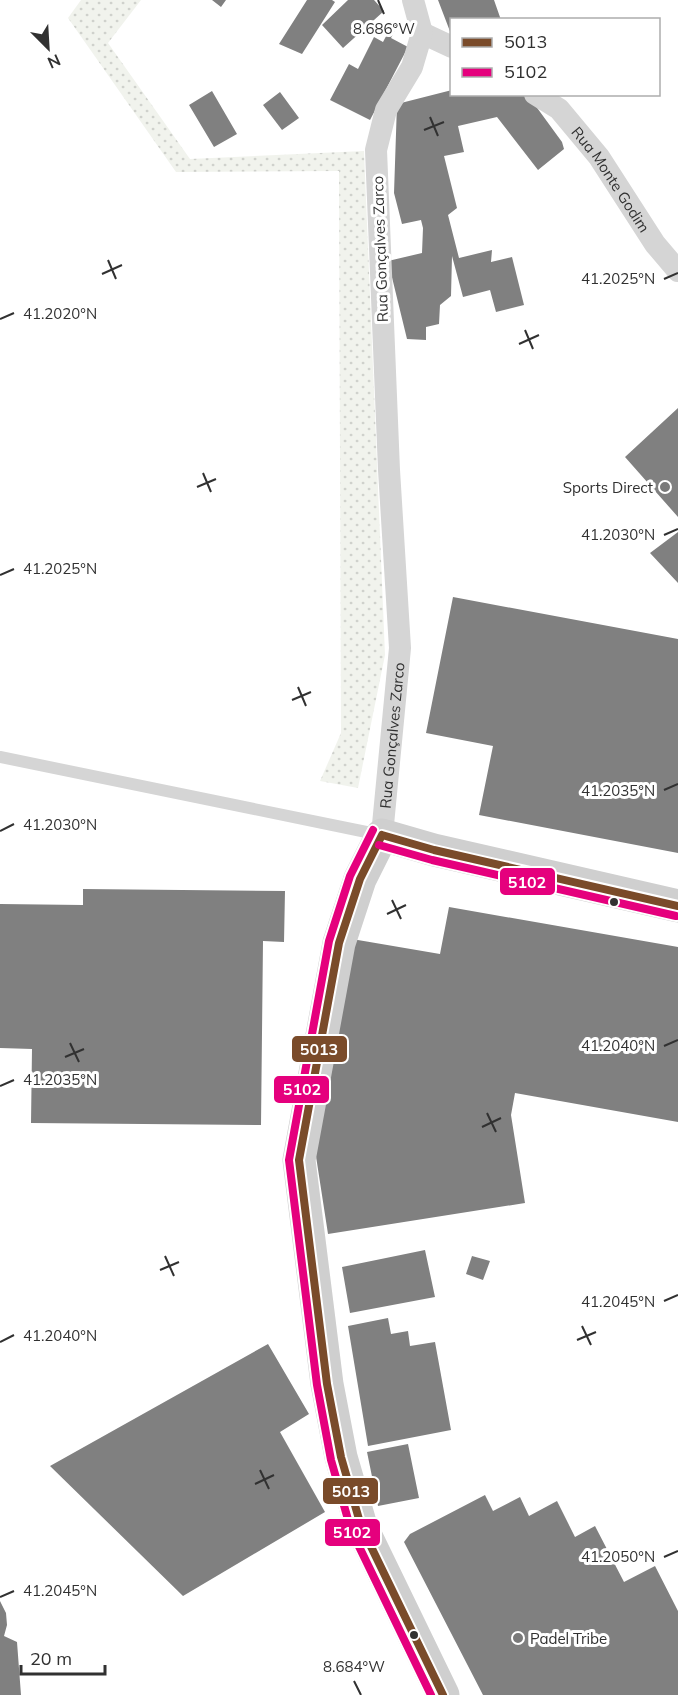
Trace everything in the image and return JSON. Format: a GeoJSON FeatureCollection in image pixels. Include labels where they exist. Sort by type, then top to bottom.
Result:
{"type":"FeatureCollection","features":[{"type":"Feature","properties":{"kind":"street"},"geometry":{"type":"LineString","coordinates":[[413,0],[422,33],[450,46]]}},
{"type":"Feature","properties":{"kind":"street","name":"Rua Gonçalves Zarco"},"geometry":{"type":"LineString","coordinates":[[422,33],[412,67],[386,110],[376,150],[389,470],[400,648],[382,835],[360,879],[339,943],[299,1160],[327,1384],[341,1457],[361,1526],[443,1695]]}},
{"type":"Feature","properties":{"kind":"street","name":"Rua Monte Godim"},"geometry":{"type":"LineString","coordinates":[[538,96],[559,109],[599,158],[655,244],[678,271]]}},
{"type":"Feature","properties":{"kind":"street"},"geometry":{"type":"LineString","coordinates":[[382,835],[434,850],[678,906]]}},
{"type":"Feature","properties":{"kind":"lane"},"geometry":{"type":"LineString","coordinates":[[0,757],[382,835]]}},
{"type":"Feature","properties":{"kind":"shaded area"},"geometry":{"type":"Polygon","coordinates":[[[81,0],[141,0],[108,43],[190,159],[364,151],[385,655],[358,788],[320,781],[341,733],[339,171],[176,172],[68,18],[81,0]]]}},
{"type":"Feature","properties":{"kind":"building"},"geometry":{"type":"Polygon","coordinates":[[[212,0],[226,0],[221,7],[212,0]]]}},
{"type":"Feature","properties":{"kind":"building"},"geometry":{"type":"Polygon","coordinates":[[[307,0],[335,2],[302,54],[279,44],[307,0]]]}},
{"type":"Feature","properties":{"kind":"building"},"geometry":{"type":"Polygon","coordinates":[[[348,0],[374,0],[384,11],[343,48],[322,25],[348,0]]]}},
{"type":"Feature","properties":{"kind":"building"},"geometry":{"type":"Polygon","coordinates":[[[438,0],[494,0],[500,18],[450,18],[450,31],[438,0]]]}},
{"type":"Feature","properties":{"kind":"building"},"geometry":{"type":"Polygon","coordinates":[[[393,23],[397,26],[391,38],[408,47],[370,120],[330,100],[349,64],[358,69],[374,37],[383,42],[393,23]]]}},
{"type":"Feature","properties":{"kind":"building"},"geometry":{"type":"Polygon","coordinates":[[[212,91],[237,134],[214,147],[189,105],[212,91]]]}},
{"type":"Feature","properties":{"kind":"building"},"geometry":{"type":"Polygon","coordinates":[[[450,91],[450,96],[528,96],[562,142],[564,149],[538,170],[497,117],[458,126],[464,152],[444,156],[457,208],[448,215],[459,258],[492,250],[491,262],[512,257],[524,305],[496,312],[490,290],[463,297],[452,256],[451,296],[440,305],[439,324],[426,327],[426,340],[407,339],[388,261],[422,253],[421,220],[402,224],[394,193],[397,104],[450,91]]]}},
{"type":"Feature","properties":{"kind":"building"},"geometry":{"type":"Polygon","coordinates":[[[280,92],[299,118],[282,130],[263,105],[280,92]]]}},
{"type":"Feature","properties":{"kind":"building","name":"Sports Direct"},"geometry":{"type":"Polygon","coordinates":[[[678,408],[678,517],[625,457],[678,408]]]}},
{"type":"Feature","properties":{"kind":"building","name":"Sports Direct"},"geometry":{"type":"Polygon","coordinates":[[[678,532],[678,583],[650,553],[678,532]]]}},
{"type":"Feature","properties":{"kind":"building"},"geometry":{"type":"Polygon","coordinates":[[[453,597],[678,639],[678,853],[479,815],[493,746],[426,733],[453,597]]]}},
{"type":"Feature","properties":{"kind":"building"},"geometry":{"type":"Polygon","coordinates":[[[83,889],[285,891],[284,942],[263,941],[261,1125],[31,1123],[32,1049],[0,1048],[0,904],[83,905],[83,889]]]}},
{"type":"Feature","properties":{"kind":"building"},"geometry":{"type":"Polygon","coordinates":[[[449,907],[678,947],[678,1122],[515,1093],[511,1115],[525,1203],[328,1234],[311,1124],[352,939],[440,954],[449,907]]]}},
{"type":"Feature","properties":{"kind":"building"},"geometry":{"type":"Polygon","coordinates":[[[425,1250],[435,1297],[350,1313],[342,1267],[425,1250]]]}},
{"type":"Feature","properties":{"kind":"building"},"geometry":{"type":"Polygon","coordinates":[[[472,1256],[490,1261],[483,1280],[466,1274],[472,1256]]]}},
{"type":"Feature","properties":{"kind":"building"},"geometry":{"type":"Polygon","coordinates":[[[388,1318],[391,1334],[408,1331],[410,1346],[435,1342],[451,1430],[368,1446],[348,1326],[388,1318]]]}},
{"type":"Feature","properties":{"kind":"building"},"geometry":{"type":"Polygon","coordinates":[[[268,1344],[309,1414],[280,1432],[325,1512],[183,1596],[50,1466],[268,1344]]]}},
{"type":"Feature","properties":{"kind":"building"},"geometry":{"type":"Polygon","coordinates":[[[408,1444],[419,1498],[378,1506],[367,1452],[408,1444]]]}},
{"type":"Feature","properties":{"kind":"building"},"geometry":{"type":"Polygon","coordinates":[[[485,1495],[493,1511],[520,1497],[529,1516],[557,1501],[575,1537],[595,1526],[624,1582],[655,1566],[678,1611],[678,1695],[483,1695],[404,1542],[410,1534],[485,1495]]]}},
{"type":"Feature","properties":{"kind":"building"},"geometry":{"type":"Polygon","coordinates":[[[0,1601],[6,1613],[7,1625],[4,1636],[17,1642],[21,1695],[0,1695],[0,1601]]]}},
{"type":"Feature","properties":{"kind":"transit line","name":"5102"},"geometry":{"type":"LineString","coordinates":[[373,830],[350,876],[329,941],[289,1160],[317,1385],[331,1460],[351,1530],[431,1695]]}},
{"type":"Feature","properties":{"kind":"transit line","name":"5013"},"geometry":{"type":"LineString","coordinates":[[382,835],[360,879],[339,943],[299,1160],[327,1384],[341,1457],[361,1526],[443,1695]]}},
{"type":"Feature","properties":{"kind":"transit line","name":"5013"},"geometry":{"type":"LineString","coordinates":[[382,835],[434,850],[678,906]]}},
{"type":"Feature","properties":{"kind":"transit line","name":"5102"},"geometry":{"type":"LineString","coordinates":[[379,845],[432,860],[676,916]]}},
{"type":"Feature","properties":{"kind":"place","name":"Sports Direct"},"geometry":{"type":"Point","coordinates":[665,487]}},
{"type":"Feature","properties":{"kind":"place","name":"Padel Tribe"},"geometry":{"type":"Point","coordinates":[518,1638]}}]}
